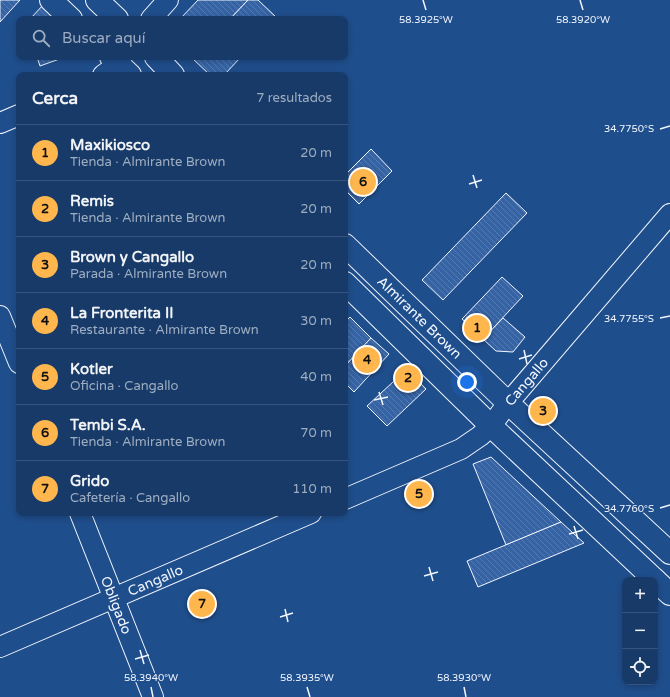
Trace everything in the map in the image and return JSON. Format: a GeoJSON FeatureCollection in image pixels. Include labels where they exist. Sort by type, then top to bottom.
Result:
{"type":"FeatureCollection","features":[{"type":"Feature","properties":{"kind":"main road"},"geometry":{"type":"LineString","coordinates":[[51,0],[68,16]]}},
{"type":"Feature","properties":{"kind":"main road"},"geometry":{"type":"LineString","coordinates":[[97,0],[114,16]]}},
{"type":"Feature","properties":{"kind":"main road"},"geometry":{"type":"LineString","coordinates":[[159,60],[170,72]]}},
{"type":"Feature","properties":{"kind":"main road","name":"Almirante Brown"},"geometry":{"type":"LineString","coordinates":[[348,248],[508,403],[670,553]]}},
{"type":"Feature","properties":{"kind":"main road","name":"Almirante Brown"},"geometry":{"type":"LineString","coordinates":[[348,286],[491,426],[652,577]]}},
{"type":"Feature","properties":{"kind":"main road","name":"Almirante Brown"},"geometry":{"type":"LineString","coordinates":[[658,583],[670,594]]}},
{"type":"Feature","properties":{"kind":"street"},"geometry":{"type":"LineString","coordinates":[[155,16],[168,0]]}},
{"type":"Feature","properties":{"kind":"street"},"geometry":{"type":"LineString","coordinates":[[0,123],[16,116]]}},
{"type":"Feature","properties":{"kind":"street","name":"Cangallo"},"geometry":{"type":"LineString","coordinates":[[348,497],[461,449],[480,436],[491,426],[508,403],[670,214]]}},
{"type":"Feature","properties":{"kind":"street"},"geometry":{"type":"LineString","coordinates":[[0,316],[16,356]]}},
{"type":"Feature","properties":{"kind":"street","name":"Obligado"},"geometry":{"type":"LineString","coordinates":[[81,516],[154,697]]}},
{"type":"Feature","properties":{"kind":"street","name":"Cangallo"},"geometry":{"type":"LineString","coordinates":[[0,647],[304,516]]}},
{"type":"Feature","properties":{"kind":"building"},"geometry":{"type":"Polygon","coordinates":[[[0,0],[20,0],[0,22],[0,0]]]}},
{"type":"Feature","properties":{"kind":"building"},"geometry":{"type":"Polygon","coordinates":[[[198,0],[248,0],[233,16],[183,16],[198,0]]]}},
{"type":"Feature","properties":{"kind":"building"},"geometry":{"type":"Polygon","coordinates":[[[248,0],[258,0],[275,16],[233,16],[248,0]]]}},
{"type":"Feature","properties":{"kind":"building"},"geometry":{"type":"Polygon","coordinates":[[[44,4],[54,16],[33,16],[44,4]]]}},
{"type":"Feature","properties":{"kind":"building"},"geometry":{"type":"Polygon","coordinates":[[[38,60],[57,60],[40,66],[38,60]]]}},
{"type":"Feature","properties":{"kind":"building"},"geometry":{"type":"Polygon","coordinates":[[[194,60],[238,60],[227,72],[207,72],[194,60]]]}},
{"type":"Feature","properties":{"kind":"building"},"geometry":{"type":"Polygon","coordinates":[[[371,149],[392,171],[359,204],[348,193],[348,172],[371,149]]]}},
{"type":"Feature","properties":{"kind":"building"},"geometry":{"type":"Polygon","coordinates":[[[506,193],[527,213],[443,300],[422,280],[506,193]]]}},
{"type":"Feature","properties":{"kind":"building"},"geometry":{"type":"Polygon","coordinates":[[[502,277],[523,296],[483,339],[462,319],[502,277]]]}},
{"type":"Feature","properties":{"kind":"building"},"geometry":{"type":"Polygon","coordinates":[[[350,317],[371,338],[348,363],[348,319],[350,317]]]}},
{"type":"Feature","properties":{"kind":"building"},"geometry":{"type":"Polygon","coordinates":[[[503,318],[525,337],[513,352],[496,351],[483,339],[503,318]]]}},
{"type":"Feature","properties":{"kind":"building"},"geometry":{"type":"Polygon","coordinates":[[[371,338],[389,354],[354,392],[348,386],[348,363],[371,338]]]}},
{"type":"Feature","properties":{"kind":"building"},"geometry":{"type":"Polygon","coordinates":[[[407,369],[426,389],[387,426],[367,406],[407,369]]]}},
{"type":"Feature","properties":{"kind":"building"},"geometry":{"type":"Polygon","coordinates":[[[491,457],[561,522],[506,545],[473,464],[491,457]]]}},
{"type":"Feature","properties":{"kind":"building"},"geometry":{"type":"Polygon","coordinates":[[[561,522],[584,543],[478,587],[467,561],[561,522]]]}},
{"type":"Feature","properties":{"kind":"place","name":"Tembi S.A."},"geometry":{"type":"Point","coordinates":[363,182]}},
{"type":"Feature","properties":{"kind":"place","name":"Maxikiosco"},"geometry":{"type":"Point","coordinates":[477,328]}},
{"type":"Feature","properties":{"kind":"place","name":"La Fronterita II"},"geometry":{"type":"Point","coordinates":[367,360]}},
{"type":"Feature","properties":{"kind":"place","name":"Remis"},"geometry":{"type":"Point","coordinates":[408,378]}},
{"type":"Feature","properties":{"kind":"place","name":"Brown y Cangallo"},"geometry":{"type":"Point","coordinates":[543,411]}},
{"type":"Feature","properties":{"kind":"place","name":"Kotler"},"geometry":{"type":"Point","coordinates":[419,494]}},
{"type":"Feature","properties":{"kind":"place","name":"Grido"},"geometry":{"type":"Point","coordinates":[202,604]}}]}
